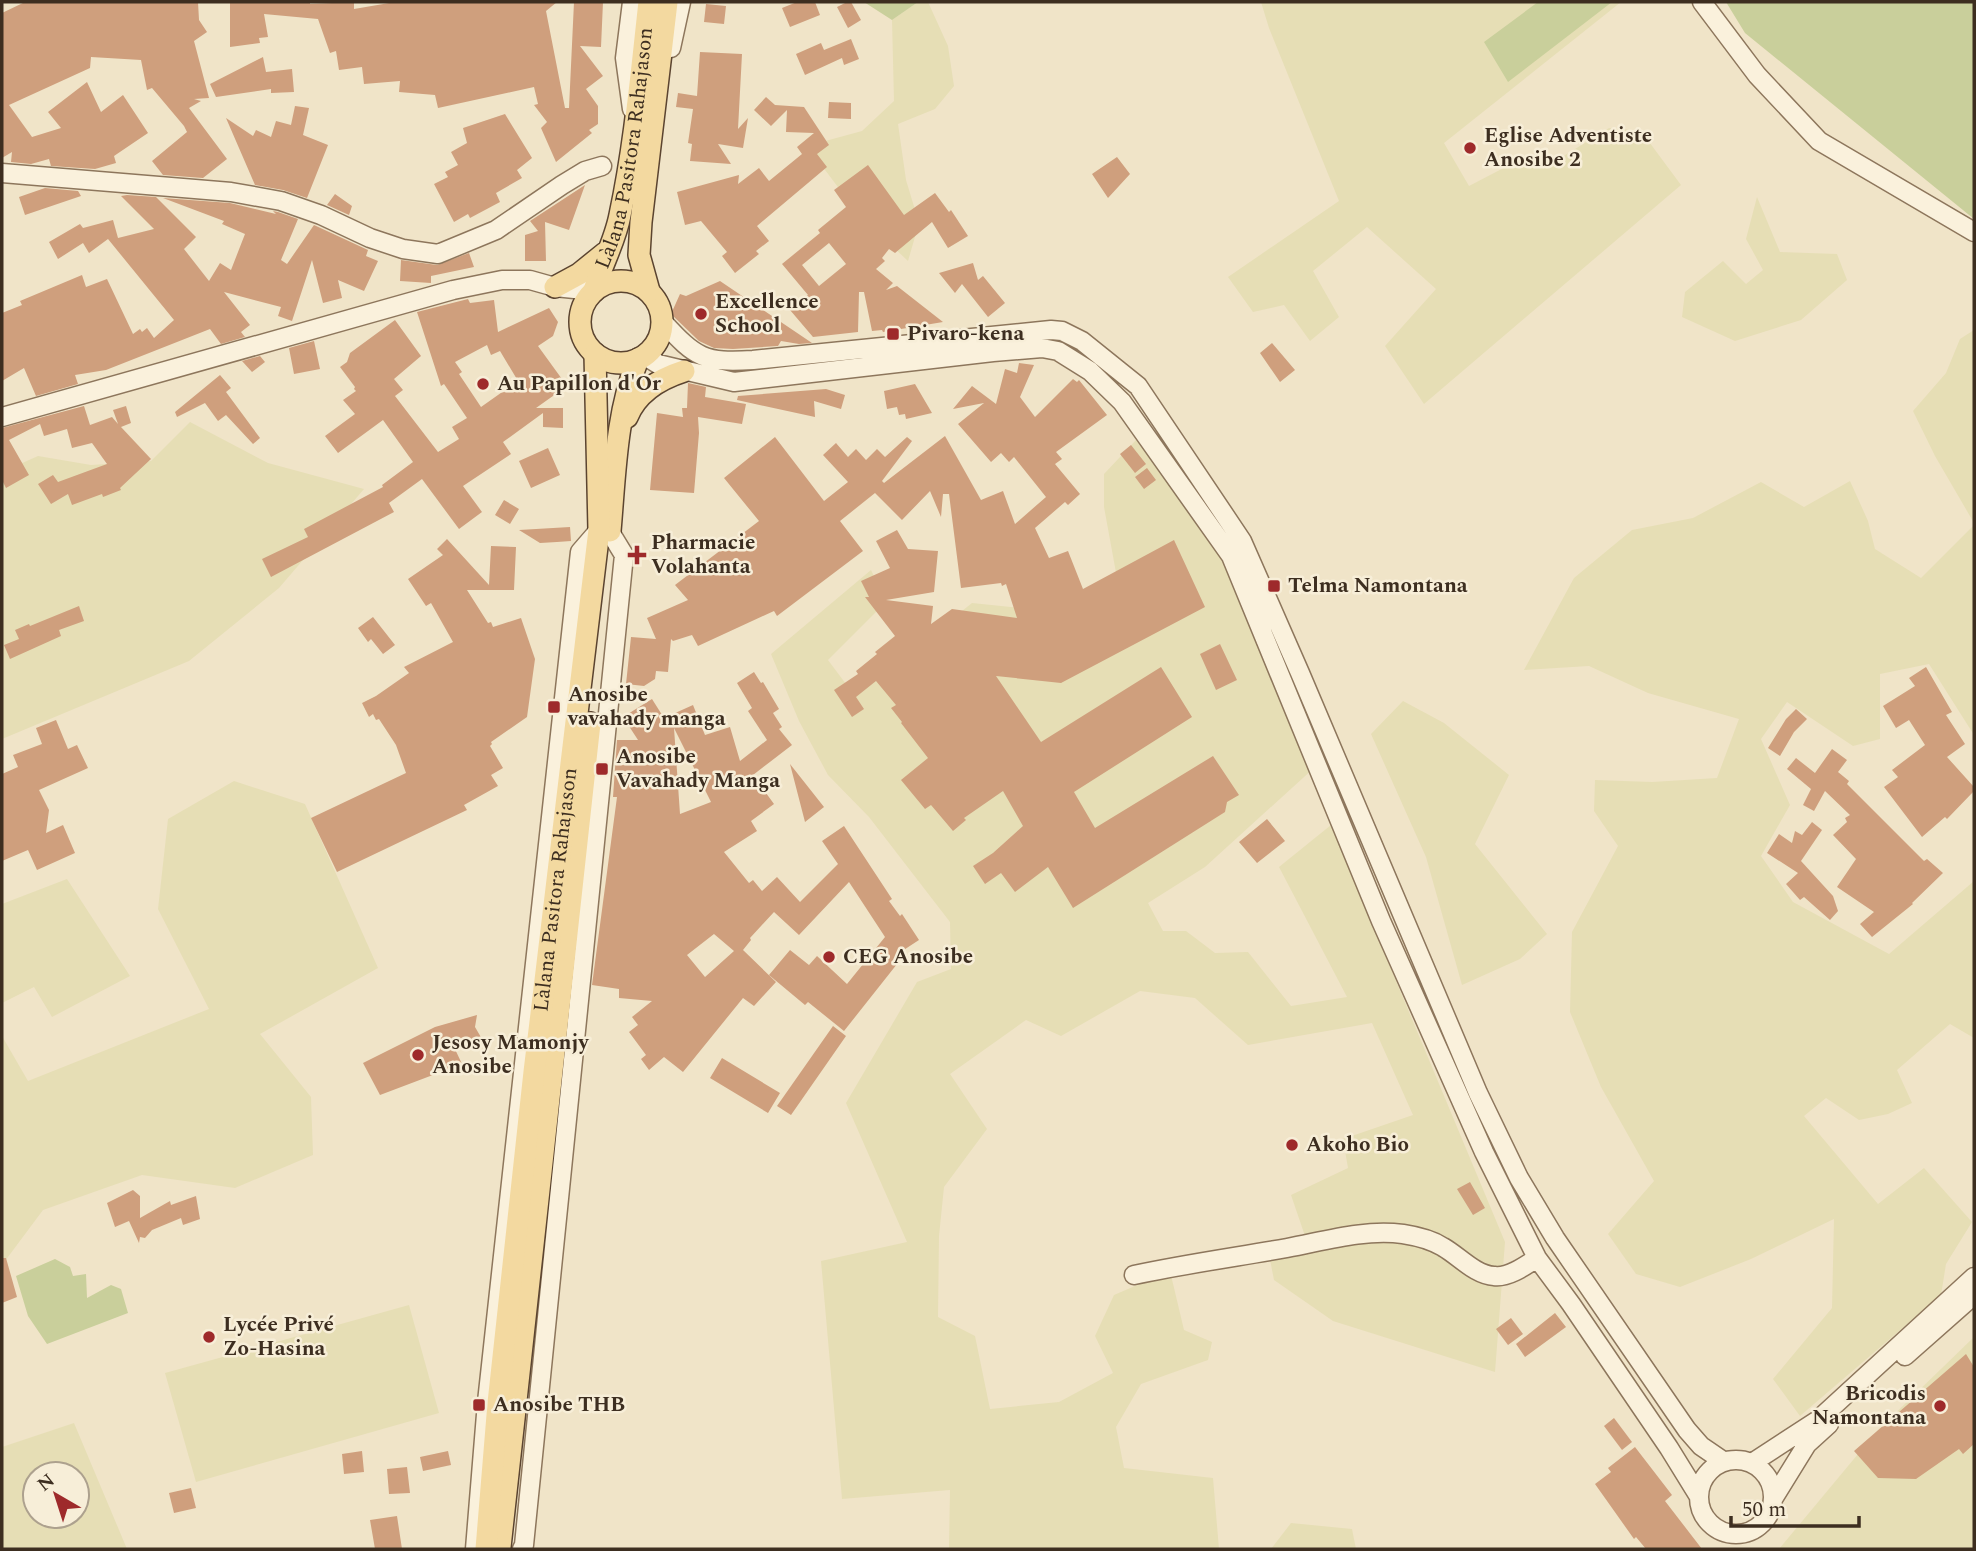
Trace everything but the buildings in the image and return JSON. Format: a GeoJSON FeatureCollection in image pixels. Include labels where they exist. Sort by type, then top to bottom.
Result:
{"type":"FeatureCollection","features":[{"type":"Feature","properties":{"kind":"main road","name":"Làlana Pasitora Rahajason"},"geometry":{"type":"LineString","coordinates":[[649,2],[639,255],[649,291]]}},
{"type":"Feature","properties":{"kind":"main road","name":"Làlana Pasitora Rahajason"},"geometry":{"type":"LineString","coordinates":[[594,291],[599,273],[612,247],[620,216],[643,122],[667,2]]}},
{"type":"Feature","properties":{"kind":"main road"},"geometry":{"type":"LineString","coordinates":[[555,287],[579,274],[612,247]]}},
{"type":"Feature","properties":{"kind":"main road"},"geometry":{"type":"LineString","coordinates":[[618,280],[640,284],[649,291],[660,308],[663,322],[654,347],[642,357],[624,363],[608,361],[595,354],[580,330],[584,302],[594,291],[618,280]]}},
{"type":"Feature","properties":{"kind":"main road","name":"Làlana Pasitora Rahajason"},"geometry":{"type":"LineString","coordinates":[[500,1549],[604,531],[595,354]]}},
{"type":"Feature","properties":{"kind":"main road","name":"Làlana Pasitora Rahajason"},"geometry":{"type":"LineString","coordinates":[[486,1549],[498,1403],[532,1086],[604,531],[628,385],[642,357]]}},
{"type":"Feature","properties":{"kind":"main road"},"geometry":{"type":"LineString","coordinates":[[618,442],[630,411],[642,393],[662,378],[684,371]]}},
{"type":"Feature","properties":{"kind":"street"},"geometry":{"type":"LineString","coordinates":[[632,2],[625,58],[643,122]]}},
{"type":"Feature","properties":{"kind":"street"},"geometry":{"type":"LineString","coordinates":[[643,122],[663,86],[681,2]]}},
{"type":"Feature","properties":{"kind":"street"},"geometry":{"type":"LineString","coordinates":[[1702,2],[1757,75],[1819,141],[1974,232]]}},
{"type":"Feature","properties":{"kind":"street"},"geometry":{"type":"LineString","coordinates":[[2,173],[193,187],[281,201],[321,215],[370,238],[403,249],[438,254],[496,230],[585,171],[602,166]]}},
{"type":"Feature","properties":{"kind":"street"},"geometry":{"type":"LineString","coordinates":[[2,417],[453,289],[502,280],[530,280],[555,287],[594,291]]}},
{"type":"Feature","properties":{"kind":"street"},"geometry":{"type":"LineString","coordinates":[[663,322],[686,347],[699,355],[722,362],[1062,331],[1082,341],[1138,386],[1242,541],[1478,1093],[1519,1178],[1555,1238],[1687,1430],[1701,1446],[1723,1461]]}},
{"type":"Feature","properties":{"kind":"street"},"geometry":{"type":"LineString","coordinates":[[642,357],[658,364],[734,382],[1042,348],[1058,351],[1090,371],[1122,402],[1231,556],[1381,921],[1484,1152],[1537,1258],[1632,1392],[1698,1495]]}},
{"type":"Feature","properties":{"kind":"street"},"geometry":{"type":"LineString","coordinates":[[475,1549],[487,1402],[580,552],[604,531],[624,555],[522,1549]]}},
{"type":"Feature","properties":{"kind":"street"},"geometry":{"type":"LineString","coordinates":[[1134,1275],[1371,1233],[1403,1234],[1422,1238],[1441,1245],[1480,1272],[1495,1277],[1517,1270],[1537,1258]]}},
{"type":"Feature","properties":{"kind":"street"},"geometry":{"type":"LineString","coordinates":[[1752,1463],[1818,1420],[1974,1276]]}},
{"type":"Feature","properties":{"kind":"street"},"geometry":{"type":"LineString","coordinates":[[1773,1499],[1771,1485],[1764,1472],[1752,1463],[1738,1459],[1723,1461],[1711,1469],[1702,1480],[1698,1495],[1700,1510],[1707,1522],[1719,1531],[1733,1535],[1748,1533],[1761,1525],[1770,1513],[1773,1499],[1807,1444],[1974,1295]]}},
{"type":"Feature","properties":{"kind":"shaded area"},"geometry":{"type":"Polygon","coordinates":[[[918,2],[928,2],[948,46],[954,86],[935,109],[898,124],[906,180],[919,223],[908,261],[859,215],[807,146],[862,131],[894,101],[892,20],[918,2]]]}},
{"type":"Feature","properties":{"kind":"shaded area"},"geometry":{"type":"Polygon","coordinates":[[[1261,2],[1621,2],[1444,143],[1469,186],[1519,160],[1549,165],[1609,128],[1641,131],[1681,185],[1424,404],[1385,346],[1436,289],[1367,227],[1313,271],[1339,317],[1310,341],[1284,305],[1253,312],[1228,277],[1339,201],[1261,2]]]}},
{"type":"Feature","properties":{"kind":"shaded area"},"geometry":{"type":"Polygon","coordinates":[[[1757,197],[1780,252],[1837,254],[1847,280],[1801,320],[1735,341],[1682,317],[1685,292],[1723,261],[1746,284],[1763,270],[1746,239],[1757,197]]]}},
{"type":"Feature","properties":{"kind":"shaded area"},"geometry":{"type":"Polygon","coordinates":[[[1974,330],[1974,523],[1935,456],[1913,411],[1946,373],[1960,339],[1974,330]]]}},
{"type":"Feature","properties":{"kind":"shaded area"},"geometry":{"type":"Polygon","coordinates":[[[190,422],[268,463],[364,489],[279,588],[189,661],[2,739],[2,472],[38,456],[91,465],[151,461],[190,422]]]}},
{"type":"Feature","properties":{"kind":"shaded area"},"geometry":{"type":"Polygon","coordinates":[[[1136,440],[1221,546],[1315,767],[1205,867],[1148,903],[1163,931],[1186,931],[1215,953],[1248,952],[1291,1006],[1347,997],[1279,867],[1331,825],[1505,1242],[1495,1372],[1333,1321],[1274,1280],[1267,1244],[1305,1236],[1291,1195],[1348,1168],[1343,1139],[1413,1115],[1372,1023],[1248,1045],[1195,998],[1140,991],[1061,1036],[1026,1020],[950,1074],[987,1129],[944,1187],[939,1236],[938,1317],[975,1336],[990,1409],[1059,1402],[1113,1373],[1095,1336],[1114,1295],[1170,1271],[1184,1330],[1212,1342],[1208,1360],[1141,1384],[1116,1427],[1124,1468],[1213,1478],[1219,1549],[949,1549],[950,1490],[842,1499],[821,1261],[907,1242],[846,1103],[917,982],[951,969],[950,922],[869,817],[828,775],[799,721],[771,654],[871,570],[886,602],[828,660],[852,692],[927,639],[972,603],[1070,613],[1117,578],[1104,507],[1104,474],[1136,440]]]}},
{"type":"Feature","properties":{"kind":"shaded area"},"geometry":{"type":"Polygon","coordinates":[[[1850,481],[1868,521],[1875,549],[1921,578],[1974,525],[1974,735],[1929,664],[1880,674],[1880,739],[1853,746],[1787,702],[1761,739],[1790,805],[1761,856],[1793,902],[1889,954],[1974,881],[1974,1038],[1950,1024],[1897,1070],[1912,1103],[1888,1114],[1859,1120],[1826,1098],[1804,1116],[1878,1204],[1924,1168],[1972,1222],[1946,1264],[1941,1295],[1800,1416],[1773,1379],[1832,1308],[1834,1219],[1751,1259],[1680,1287],[1636,1274],[1608,1234],[1654,1181],[1601,1087],[1570,1012],[1572,932],[1618,846],[1594,811],[1595,780],[1652,782],[1717,778],[1739,719],[1648,693],[1589,666],[1524,670],[1574,578],[1632,530],[1693,518],[1761,482],[1804,507],[1850,481]]]}},
{"type":"Feature","properties":{"kind":"shaded area"},"geometry":{"type":"Polygon","coordinates":[[[1403,701],[1444,723],[1509,775],[1475,844],[1547,934],[1520,959],[1462,985],[1426,857],[1371,734],[1403,701]]]}},
{"type":"Feature","properties":{"kind":"shaded area"},"geometry":{"type":"Polygon","coordinates":[[[234,781],[305,804],[378,968],[260,1034],[311,1097],[313,1155],[235,1188],[142,1175],[43,1210],[2,1265],[2,1036],[28,1081],[209,1009],[158,909],[168,819],[234,781]]]}},
{"type":"Feature","properties":{"kind":"shaded area"},"geometry":{"type":"Polygon","coordinates":[[[67,879],[130,976],[52,1017],[34,987],[2,1003],[2,904],[67,879]]]}},
{"type":"Feature","properties":{"kind":"shaded area"},"geometry":{"type":"Polygon","coordinates":[[[409,1305],[439,1413],[196,1482],[165,1373],[409,1305]]]}},
{"type":"Feature","properties":{"kind":"shaded area"},"geometry":{"type":"Polygon","coordinates":[[[1974,1337],[1974,1549],[1779,1549],[1878,1430],[1974,1337]]]}},
{"type":"Feature","properties":{"kind":"shaded area"},"geometry":{"type":"Polygon","coordinates":[[[74,1423],[90,1460],[21,1460],[21,1530],[91,1530],[91,1463],[127,1549],[2,1549],[2,1447],[74,1423]]]}},
{"type":"Feature","properties":{"kind":"shaded area"},"geometry":{"type":"Polygon","coordinates":[[[1291,1523],[1352,1529],[1356,1549],[1271,1549],[1291,1523]]]}},
{"type":"Feature","properties":{"kind":"green space"},"geometry":{"type":"Polygon","coordinates":[[[864,2],[918,2],[892,20],[864,2]]]}},
{"type":"Feature","properties":{"kind":"green space"},"geometry":{"type":"Polygon","coordinates":[[[1538,2],[1612,2],[1508,82],[1484,42],[1538,2]]]}},
{"type":"Feature","properties":{"kind":"green space"},"geometry":{"type":"Polygon","coordinates":[[[1726,2],[1974,2],[1974,219],[1745,33],[1726,2]]]}},
{"type":"Feature","properties":{"kind":"green space"},"geometry":{"type":"Polygon","coordinates":[[[55,1259],[70,1267],[73,1276],[86,1274],[87,1298],[111,1285],[121,1289],[128,1313],[47,1344],[28,1316],[16,1276],[55,1259]]]}},
{"type":"Feature","properties":{"kind":"place","name":"Eglise Adventiste Anosibe 2"},"geometry":{"type":"Point","coordinates":[1470,148]}},
{"type":"Feature","properties":{"kind":"place","name":"Excellence School"},"geometry":{"type":"Point","coordinates":[701,314]}},
{"type":"Feature","properties":{"kind":"place","name":"Pivaro-kena"},"geometry":{"type":"Point","coordinates":[893,334]}},
{"type":"Feature","properties":{"kind":"place","name":"Au Papillon d'Or"},"geometry":{"type":"Point","coordinates":[483,384]}},
{"type":"Feature","properties":{"kind":"place","name":"Pharmacie Volahanta"},"geometry":{"type":"Point","coordinates":[637,555]}},
{"type":"Feature","properties":{"kind":"place","name":"Telma Namontana"},"geometry":{"type":"Point","coordinates":[1274,586]}},
{"type":"Feature","properties":{"kind":"place","name":"Anosibe vavahady manga"},"geometry":{"type":"Point","coordinates":[554,707]}},
{"type":"Feature","properties":{"kind":"place","name":"Anosibe Vavahady Manga"},"geometry":{"type":"Point","coordinates":[602,769]}},
{"type":"Feature","properties":{"kind":"place","name":"CEG Anosibe"},"geometry":{"type":"Point","coordinates":[829,957]}},
{"type":"Feature","properties":{"kind":"place","name":"Jesosy Mamonjy Anosibe"},"geometry":{"type":"Point","coordinates":[418,1055]}},
{"type":"Feature","properties":{"kind":"place","name":"Akoho Bio"},"geometry":{"type":"Point","coordinates":[1292,1145]}},
{"type":"Feature","properties":{"kind":"place","name":"Lycée Privé Zo-Hasina"},"geometry":{"type":"Point","coordinates":[209,1337]}},
{"type":"Feature","properties":{"kind":"place","name":"Anosibe THB"},"geometry":{"type":"Point","coordinates":[479,1405]}},
{"type":"Feature","properties":{"kind":"place","name":"Bricodis Namontana"},"geometry":{"type":"Point","coordinates":[1940,1406]}}]}
